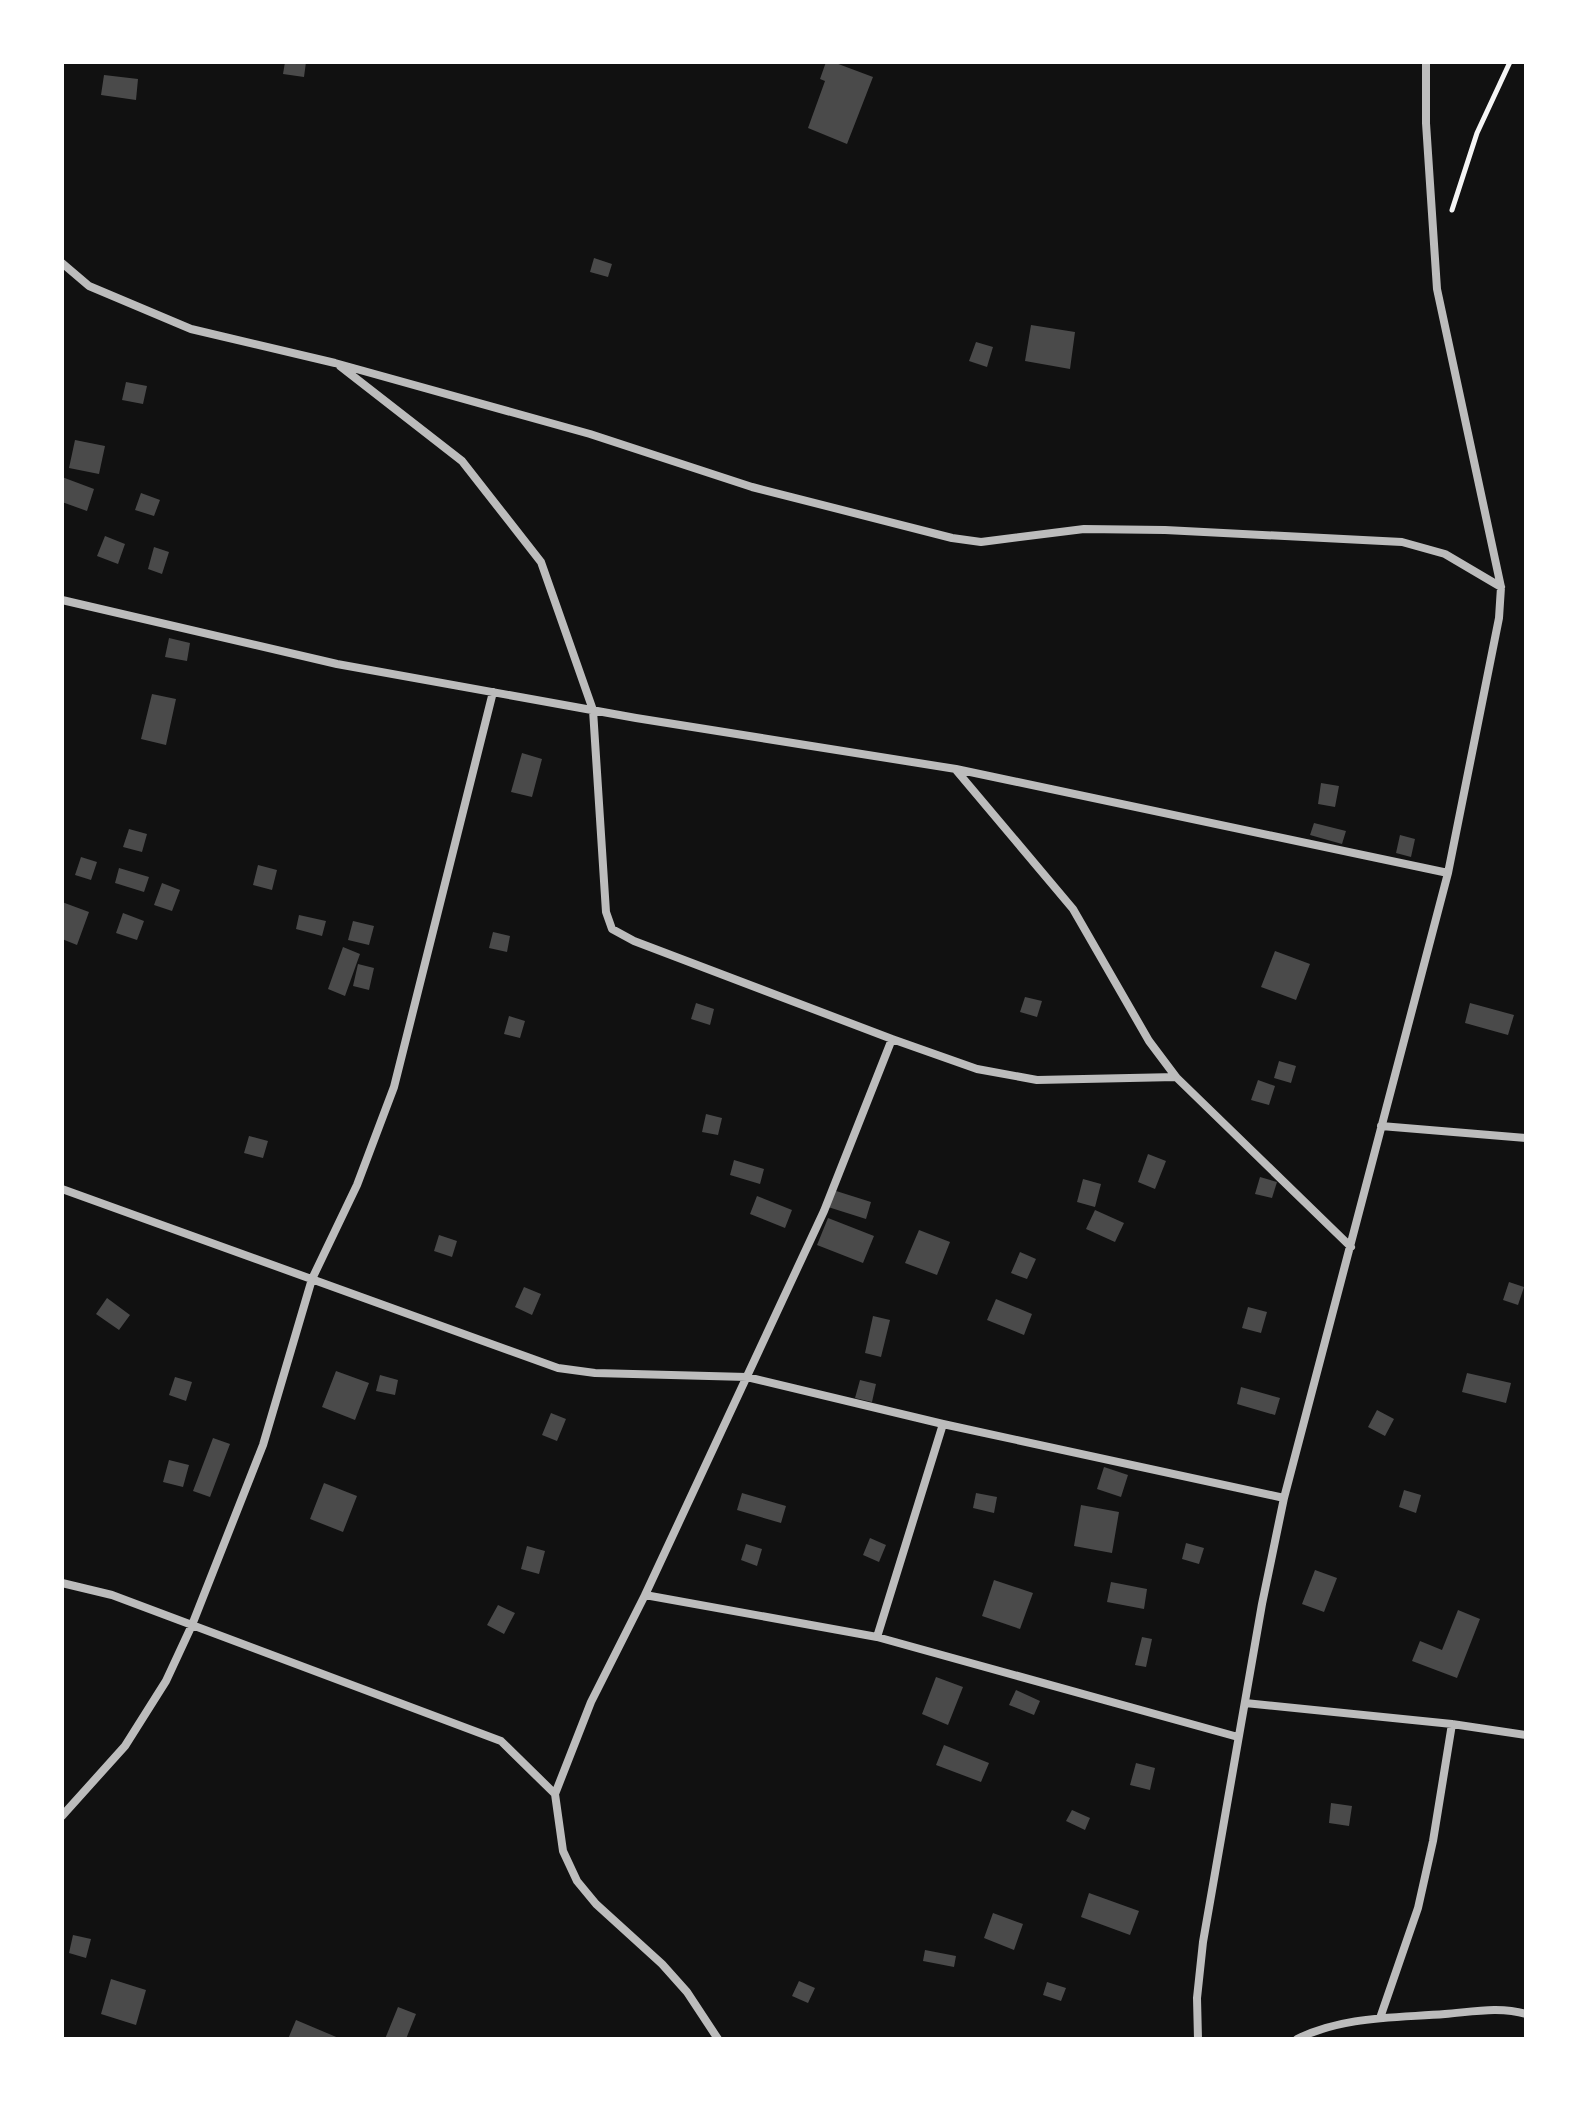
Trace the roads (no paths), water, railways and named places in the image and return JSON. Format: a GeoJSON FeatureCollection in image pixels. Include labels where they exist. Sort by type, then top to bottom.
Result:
{"type":"FeatureCollection","features":[{"type":"Feature","properties":{"kind":"street"},"geometry":{"type":"LineString","coordinates":[[1198,2039],[1197,1998],[1203,1942],[1284,1498],[1448,873],[1499,618],[1501,587],[1437,289],[1426,123],[1426,62]]}},
{"type":"Feature","properties":{"kind":"street"},"geometry":{"type":"LineString","coordinates":[[62,263],[89,286],[191,329],[335,363],[590,434],[752,487],[952,538],[981,542],[1084,529],[1111,529],[1402,542],[1445,554],[1501,587]]}},
{"type":"Feature","properties":{"kind":"street"},"geometry":{"type":"LineString","coordinates":[[335,363],[462,461],[541,562],[593,710],[606,912],[612,929],[634,941],[977,1069],[1037,1080],[1176,1077]]}},
{"type":"Feature","properties":{"kind":"street"},"geometry":{"type":"LineString","coordinates":[[62,600],[337,664],[593,710],[956,769],[1448,873]]}},
{"type":"Feature","properties":{"kind":"street"},"geometry":{"type":"LineString","coordinates":[[62,1816],[125,1746],[166,1681],[192,1625],[263,1445],[312,1279],[357,1185],[394,1087],[493,692]]}},
{"type":"Feature","properties":{"kind":"street"},"geometry":{"type":"LineString","coordinates":[[956,769],[1073,909],[1149,1041],[1176,1077],[1351,1247]]}},
{"type":"Feature","properties":{"kind":"street"},"geometry":{"type":"LineString","coordinates":[[718,2039],[687,1992],[662,1964],[596,1904],[577,1881],[563,1851],[555,1794],[591,1702],[645,1595],[824,1211],[892,1039]]}},
{"type":"Feature","properties":{"kind":"street"},"geometry":{"type":"LineString","coordinates":[[1381,1126],[1526,1138]]}},
{"type":"Feature","properties":{"kind":"street"},"geometry":{"type":"LineString","coordinates":[[62,1189],[558,1368],[595,1373],[747,1377],[943,1424],[1284,1498]]}},
{"type":"Feature","properties":{"kind":"street"},"geometry":{"type":"LineString","coordinates":[[877,1637],[943,1424]]}},
{"type":"Feature","properties":{"kind":"street"},"geometry":{"type":"LineString","coordinates":[[62,1583],[112,1595],[501,1741],[555,1794]]}},
{"type":"Feature","properties":{"kind":"street"},"geometry":{"type":"LineString","coordinates":[[645,1595],[877,1637],[1238,1737]]}},
{"type":"Feature","properties":{"kind":"street"},"geometry":{"type":"LineString","coordinates":[[1245,1703],[1452,1724],[1526,1735]]}},
{"type":"Feature","properties":{"kind":"street"},"geometry":{"type":"LineString","coordinates":[[1380,2018],[1418,1908],[1433,1841],[1452,1724]]}},
{"type":"Feature","properties":{"kind":"street"},"geometry":{"type":"LineString","coordinates":[[1297,2039],[1343,2023],[1380,2018],[1494,2010],[1526,2014]]}}]}
